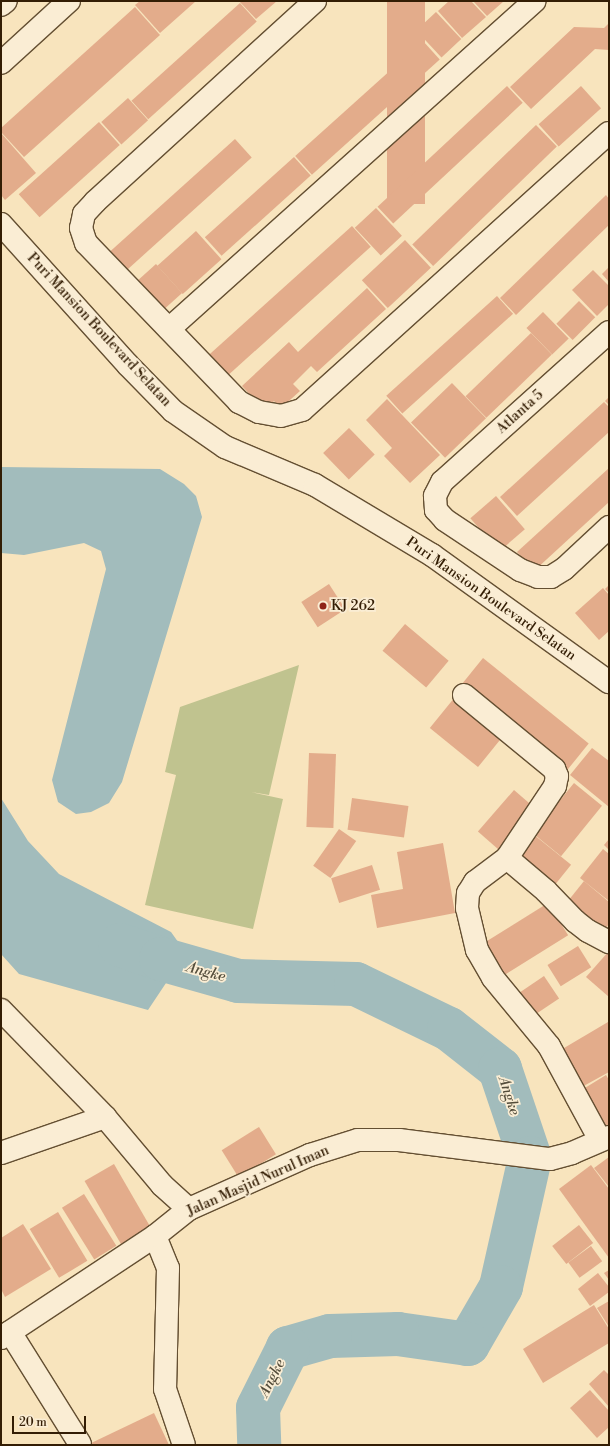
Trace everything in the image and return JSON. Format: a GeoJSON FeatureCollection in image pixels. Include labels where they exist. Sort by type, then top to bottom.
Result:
{"type":"FeatureCollection","features":[{"type":"Feature","properties":{"kind":"street"},"geometry":{"type":"LineString","coordinates":[[1,5],[6,1]]}},
{"type":"Feature","properties":{"kind":"street"},"geometry":{"type":"LineString","coordinates":[[1,63],[69,1]]}},
{"type":"Feature","properties":{"kind":"street"},"geometry":{"type":"LineString","coordinates":[[315,1],[101,196],[84,214],[81,228],[86,243],[239,402],[258,412],[281,416],[302,410],[609,133]]}},
{"type":"Feature","properties":{"kind":"street"},"geometry":{"type":"LineString","coordinates":[[169,329],[534,1]]}},
{"type":"Feature","properties":{"kind":"street","name":"Puri Mansion Boulevard Selatan"},"geometry":{"type":"LineString","coordinates":[[1,224],[128,365],[173,411],[225,447],[315,486],[432,555],[609,682]]}},
{"type":"Feature","properties":{"kind":"street","name":"Atlanta 5"},"geometry":{"type":"LineString","coordinates":[[609,332],[442,482],[435,496],[436,510],[445,520],[520,570],[538,577],[551,577],[564,568],[609,527]]}},
{"type":"Feature","properties":{"kind":"street"},"geometry":{"type":"LineString","coordinates":[[464,695],[554,769],[557,776],[555,786],[507,858],[475,882],[468,894],[467,908],[477,950],[493,978],[549,1046],[605,1138]]}},
{"type":"Feature","properties":{"kind":"street"},"geometry":{"type":"LineString","coordinates":[[507,858],[546,891],[575,921],[588,931],[609,942]]}},
{"type":"Feature","properties":{"kind":"street"},"geometry":{"type":"LineString","coordinates":[[1,1010],[105,1117],[162,1185],[189,1209]]}},
{"type":"Feature","properties":{"kind":"street"},"geometry":{"type":"LineString","coordinates":[[1,1153],[105,1117]]}},
{"type":"Feature","properties":{"kind":"street"},"geometry":{"type":"LineString","coordinates":[[1,1135],[3,1138],[1,1150]]}},
{"type":"Feature","properties":{"kind":"street","name":"Jalan Masjid Nurul Iman"},"geometry":{"type":"LineString","coordinates":[[6,1335],[155,1236],[189,1209],[310,1155],[358,1140],[399,1140],[550,1159],[572,1153],[605,1138]]}},
{"type":"Feature","properties":{"kind":"street"},"geometry":{"type":"LineString","coordinates":[[155,1236],[168,1268],[165,1389],[184,1445]]}},
{"type":"Feature","properties":{"kind":"street"},"geometry":{"type":"LineString","coordinates":[[6,1335],[80,1444]]}},
{"type":"Feature","properties":{"kind":"green space"},"geometry":{"type":"Polygon","coordinates":[[[299,665],[269,795],[251,792],[283,799],[253,929],[145,905],[176,775],[165,772],[180,707],[299,665]]]}},
{"type":"Feature","properties":{"kind":"water"},"geometry":{"type":"Polygon","coordinates":[[[1,467],[160,469],[184,484],[196,496],[202,517],[122,782],[109,803],[91,812],[76,814],[58,802],[52,780],[106,569],[101,551],[84,543],[24,555],[1,553],[1,467]]]}},
{"type":"Feature","properties":{"kind":"water"},"geometry":{"type":"Polygon","coordinates":[[[1,798],[28,841],[59,874],[171,932],[186,953],[148,1010],[19,974],[1,954],[1,798]]]}},
{"type":"Feature","properties":{"kind":"building"},"geometry":{"type":"Polygon","coordinates":[[[140,1],[196,1],[160,33],[135,5],[140,1]]]}},
{"type":"Feature","properties":{"kind":"building"},"geometry":{"type":"Polygon","coordinates":[[[239,1],[277,1],[256,19],[239,1]]]}},
{"type":"Feature","properties":{"kind":"building"},"geometry":{"type":"Polygon","coordinates":[[[387,1],[425,1],[425,204],[387,204],[387,1]]]}},
{"type":"Feature","properties":{"kind":"building"},"geometry":{"type":"Polygon","coordinates":[[[449,1],[471,1],[486,17],[462,38],[438,11],[449,1]]]}},
{"type":"Feature","properties":{"kind":"building"},"geometry":{"type":"Polygon","coordinates":[[[473,1],[504,1],[487,16],[473,1]]]}},
{"type":"Feature","properties":{"kind":"building"},"geometry":{"type":"Polygon","coordinates":[[[240,3],[257,22],[148,119],[132,101],[240,3]]]}},
{"type":"Feature","properties":{"kind":"building"},"geometry":{"type":"Polygon","coordinates":[[[135,7],[160,35],[24,157],[1,132],[1,128],[135,7]]]}},
{"type":"Feature","properties":{"kind":"building"},"geometry":{"type":"Polygon","coordinates":[[[436,12],[461,39],[441,57],[416,30],[436,12]]]}},
{"type":"Feature","properties":{"kind":"building"},"geometry":{"type":"Polygon","coordinates":[[[609,23],[609,50],[595,49],[531,109],[510,87],[574,27],[604,28],[609,23]]]}},
{"type":"Feature","properties":{"kind":"building"},"geometry":{"type":"Polygon","coordinates":[[[423,41],[440,60],[312,175],[295,156],[423,41]]]}},
{"type":"Feature","properties":{"kind":"building"},"geometry":{"type":"Polygon","coordinates":[[[507,86],[523,103],[393,224],[378,207],[507,86]]]}},
{"type":"Feature","properties":{"kind":"building"},"geometry":{"type":"Polygon","coordinates":[[[581,86],[601,108],[559,146],[539,124],[581,86]]]}},
{"type":"Feature","properties":{"kind":"building"},"geometry":{"type":"Polygon","coordinates":[[[128,98],[148,120],[121,144],[101,122],[128,98]]]}},
{"type":"Feature","properties":{"kind":"building"},"geometry":{"type":"Polygon","coordinates":[[[99,122],[120,145],[39,217],[19,194],[99,122]]]}},
{"type":"Feature","properties":{"kind":"building"},"geometry":{"type":"Polygon","coordinates":[[[536,125],[557,147],[433,266],[412,244],[536,125]]]}},
{"type":"Feature","properties":{"kind":"building"},"geometry":{"type":"Polygon","coordinates":[[[1,133],[36,173],[5,200],[1,195],[1,133]]]}},
{"type":"Feature","properties":{"kind":"building"},"geometry":{"type":"Polygon","coordinates":[[[235,139],[252,158],[122,275],[105,256],[235,139]]]}},
{"type":"Feature","properties":{"kind":"building"},"geometry":{"type":"Polygon","coordinates":[[[294,157],[311,176],[222,256],[205,237],[294,157]]]}},
{"type":"Feature","properties":{"kind":"building"},"geometry":{"type":"Polygon","coordinates":[[[606,195],[609,199],[609,225],[516,315],[500,298],[606,195]]]}},
{"type":"Feature","properties":{"kind":"building"},"geometry":{"type":"Polygon","coordinates":[[[376,208],[402,236],[381,256],[355,228],[376,208]]]}},
{"type":"Feature","properties":{"kind":"building"},"geometry":{"type":"Polygon","coordinates":[[[352,226],[371,247],[226,377],[207,356],[352,226]]]}},
{"type":"Feature","properties":{"kind":"building"},"geometry":{"type":"Polygon","coordinates":[[[196,231],[221,259],[183,294],[157,266],[196,231]]]}},
{"type":"Feature","properties":{"kind":"building"},"geometry":{"type":"Polygon","coordinates":[[[405,240],[431,268],[388,308],[362,280],[405,240]]]}},
{"type":"Feature","properties":{"kind":"building"},"geometry":{"type":"Polygon","coordinates":[[[156,264],[182,293],[161,312],[135,283],[156,264]]]}},
{"type":"Feature","properties":{"kind":"building"},"geometry":{"type":"Polygon","coordinates":[[[609,267],[609,282],[602,274],[609,267]]]}},
{"type":"Feature","properties":{"kind":"building"},"geometry":{"type":"Polygon","coordinates":[[[593,270],[609,286],[609,304],[597,316],[572,290],[593,270]]]}},
{"type":"Feature","properties":{"kind":"building"},"geometry":{"type":"Polygon","coordinates":[[[367,288],[386,309],[317,372],[311,366],[293,384],[300,391],[281,408],[274,401],[264,410],[242,386],[289,342],[298,352],[367,288]]]}},
{"type":"Feature","properties":{"kind":"building"},"geometry":{"type":"Polygon","coordinates":[[[497,296],[513,314],[402,414],[386,396],[497,296]]]}},
{"type":"Feature","properties":{"kind":"building"},"geometry":{"type":"Polygon","coordinates":[[[579,301],[595,317],[573,340],[556,324],[579,301]]]}},
{"type":"Feature","properties":{"kind":"building"},"geometry":{"type":"Polygon","coordinates":[[[543,312],[569,339],[552,355],[526,328],[543,312]]]}},
{"type":"Feature","properties":{"kind":"building"},"geometry":{"type":"Polygon","coordinates":[[[531,333],[552,355],[486,418],[466,396],[531,333]]]}},
{"type":"Feature","properties":{"kind":"building"},"geometry":{"type":"Polygon","coordinates":[[[452,383],[486,418],[445,458],[411,423],[452,383]]]}},
{"type":"Feature","properties":{"kind":"building"},"geometry":{"type":"Polygon","coordinates":[[[609,397],[609,405],[605,401],[609,397]]]}},
{"type":"Feature","properties":{"kind":"building"},"geometry":{"type":"Polygon","coordinates":[[[387,399],[440,455],[410,483],[384,456],[392,448],[366,420],[387,399]]]}},
{"type":"Feature","properties":{"kind":"building"},"geometry":{"type":"Polygon","coordinates":[[[604,402],[609,407],[609,432],[517,516],[500,497],[604,402]]]}},
{"type":"Feature","properties":{"kind":"building"},"geometry":{"type":"Polygon","coordinates":[[[349,428],[375,455],[349,480],[323,453],[349,428]]]}},
{"type":"Feature","properties":{"kind":"building"},"geometry":{"type":"Polygon","coordinates":[[[609,468],[609,502],[534,571],[517,552],[609,468]]]}},
{"type":"Feature","properties":{"kind":"building"},"geometry":{"type":"Polygon","coordinates":[[[496,496],[525,529],[499,552],[470,518],[496,496]]]}},
{"type":"Feature","properties":{"kind":"building","name":"KJ 262"},"geometry":{"type":"Polygon","coordinates":[[[329,584],[345,609],[318,627],[301,602],[329,584]]]}},
{"type":"Feature","properties":{"kind":"building"},"geometry":{"type":"Polygon","coordinates":[[[609,585],[609,593],[605,589],[609,585]]]}},
{"type":"Feature","properties":{"kind":"building"},"geometry":{"type":"Polygon","coordinates":[[[603,588],[609,595],[609,631],[599,640],[575,613],[603,588]]]}},
{"type":"Feature","properties":{"kind":"building"},"geometry":{"type":"Polygon","coordinates":[[[405,624],[449,661],[426,687],[383,651],[405,624]]]}},
{"type":"Feature","properties":{"kind":"building"},"geometry":{"type":"Polygon","coordinates":[[[483,658],[589,744],[565,772],[460,687],[483,658]]]}},
{"type":"Feature","properties":{"kind":"building"},"geometry":{"type":"Polygon","coordinates":[[[455,697],[503,736],[478,767],[430,728],[455,697]]]}},
{"type":"Feature","properties":{"kind":"building"},"geometry":{"type":"Polygon","coordinates":[[[592,748],[609,761],[609,807],[570,775],[592,748]]]}},
{"type":"Feature","properties":{"kind":"building"},"geometry":{"type":"Polygon","coordinates":[[[309,753],[336,754],[333,828],[306,827],[309,753]]]}},
{"type":"Feature","properties":{"kind":"building"},"geometry":{"type":"Polygon","coordinates":[[[574,783],[602,806],[561,856],[533,834],[574,783]]]}},
{"type":"Feature","properties":{"kind":"building"},"geometry":{"type":"Polygon","coordinates":[[[514,790],[535,808],[499,850],[478,832],[514,790]]]}},
{"type":"Feature","properties":{"kind":"building"},"geometry":{"type":"Polygon","coordinates":[[[352,798],[408,806],[404,838],[348,830],[352,798]]]}},
{"type":"Feature","properties":{"kind":"building"},"geometry":{"type":"Polygon","coordinates":[[[339,829],[356,841],[330,878],[313,866],[339,829]]]}},
{"type":"Feature","properties":{"kind":"building"},"geometry":{"type":"Polygon","coordinates":[[[533,834],[571,865],[552,889],[513,858],[533,834]]]}},
{"type":"Feature","properties":{"kind":"building"},"geometry":{"type":"Polygon","coordinates":[[[609,839],[609,850],[604,845],[609,839]]]}},
{"type":"Feature","properties":{"kind":"building"},"geometry":{"type":"Polygon","coordinates":[[[443,843],[455,913],[377,928],[371,895],[403,889],[397,852],[443,843]]]}},
{"type":"Feature","properties":{"kind":"building"},"geometry":{"type":"Polygon","coordinates":[[[603,849],[609,854],[609,901],[580,878],[603,849]]]}},
{"type":"Feature","properties":{"kind":"building"},"geometry":{"type":"Polygon","coordinates":[[[372,865],[380,890],[339,903],[331,878],[372,865]]]}},
{"type":"Feature","properties":{"kind":"building"},"geometry":{"type":"Polygon","coordinates":[[[584,881],[609,902],[609,924],[600,935],[564,906],[584,881]]]}},
{"type":"Feature","properties":{"kind":"building"},"geometry":{"type":"Polygon","coordinates":[[[548,903],[568,935],[501,977],[481,945],[548,903]]]}},
{"type":"Feature","properties":{"kind":"building"},"geometry":{"type":"Polygon","coordinates":[[[578,946],[591,967],[561,986],[547,965],[578,946]]]}},
{"type":"Feature","properties":{"kind":"building"},"geometry":{"type":"Polygon","coordinates":[[[609,951],[609,997],[586,977],[609,951]]]}},
{"type":"Feature","properties":{"kind":"building"},"geometry":{"type":"Polygon","coordinates":[[[544,976],[559,998],[533,1016],[517,994],[544,976]]]}},
{"type":"Feature","properties":{"kind":"building"},"geometry":{"type":"Polygon","coordinates":[[[608,1022],[609,1072],[580,1088],[559,1051],[608,1022]]]}},
{"type":"Feature","properties":{"kind":"building"},"geometry":{"type":"Polygon","coordinates":[[[606,1075],[609,1080],[609,1130],[604,1133],[580,1091],[606,1075]]]}},
{"type":"Feature","properties":{"kind":"building"},"geometry":{"type":"Polygon","coordinates":[[[259,1127],[276,1154],[239,1177],[222,1150],[259,1127]]]}},
{"type":"Feature","properties":{"kind":"building"},"geometry":{"type":"Polygon","coordinates":[[[609,1157],[609,1187],[594,1168],[609,1157]]]}},
{"type":"Feature","properties":{"kind":"building"},"geometry":{"type":"Polygon","coordinates":[[[114,1164],[153,1232],[124,1249],[85,1181],[114,1164]]]}},
{"type":"Feature","properties":{"kind":"building"},"geometry":{"type":"Polygon","coordinates":[[[591,1165],[609,1189],[609,1258],[559,1189],[591,1165]]]}},
{"type":"Feature","properties":{"kind":"building"},"geometry":{"type":"Polygon","coordinates":[[[84,1194],[116,1246],[94,1260],[62,1208],[84,1194]]]}},
{"type":"Feature","properties":{"kind":"building"},"geometry":{"type":"Polygon","coordinates":[[[58,1212],[87,1261],[59,1278],[30,1229],[58,1212]]]}},
{"type":"Feature","properties":{"kind":"building"},"geometry":{"type":"Polygon","coordinates":[[[23,1224],[51,1269],[5,1297],[1,1289],[1,1238],[23,1224]]]}},
{"type":"Feature","properties":{"kind":"building"},"geometry":{"type":"Polygon","coordinates":[[[579,1225],[593,1243],[566,1264],[552,1246],[579,1225]]]}},
{"type":"Feature","properties":{"kind":"building"},"geometry":{"type":"Polygon","coordinates":[[[591,1246],[602,1261],[580,1278],[568,1262],[591,1246]]]}},
{"type":"Feature","properties":{"kind":"building"},"geometry":{"type":"Polygon","coordinates":[[[609,1270],[609,1280],[604,1273],[609,1270]]]}},
{"type":"Feature","properties":{"kind":"building"},"geometry":{"type":"Polygon","coordinates":[[[598,1273],[609,1287],[609,1292],[590,1306],[578,1289],[598,1273]]]}},
{"type":"Feature","properties":{"kind":"building"},"geometry":{"type":"Polygon","coordinates":[[[609,1301],[609,1327],[597,1308],[609,1301]]]}},
{"type":"Feature","properties":{"kind":"building"},"geometry":{"type":"Polygon","coordinates":[[[594,1305],[609,1329],[609,1343],[543,1383],[523,1349],[594,1305]]]}},
{"type":"Feature","properties":{"kind":"building"},"geometry":{"type":"Polygon","coordinates":[[[604,1370],[609,1375],[609,1407],[589,1384],[604,1370]]]}},
{"type":"Feature","properties":{"kind":"building"},"geometry":{"type":"Polygon","coordinates":[[[590,1390],[609,1411],[609,1427],[597,1438],[570,1408],[590,1390]]]}},
{"type":"Feature","properties":{"kind":"building"},"geometry":{"type":"Polygon","coordinates":[[[154,1413],[169,1445],[87,1445],[154,1413]]]}},
{"type":"Feature","properties":{"kind":"waterway","name":"Angke"},"geometry":{"type":"LineString","coordinates":[[120,945],[161,959],[238,981],[356,984],[449,1029],[500,1069],[530,1158],[501,1287],[468,1344],[398,1334],[330,1336],[288,1348],[258,1408],[259,1445]]}},
{"type":"Feature","properties":{"kind":"place","name":"KJ 262"},"geometry":{"type":"Point","coordinates":[323,606]}}]}
